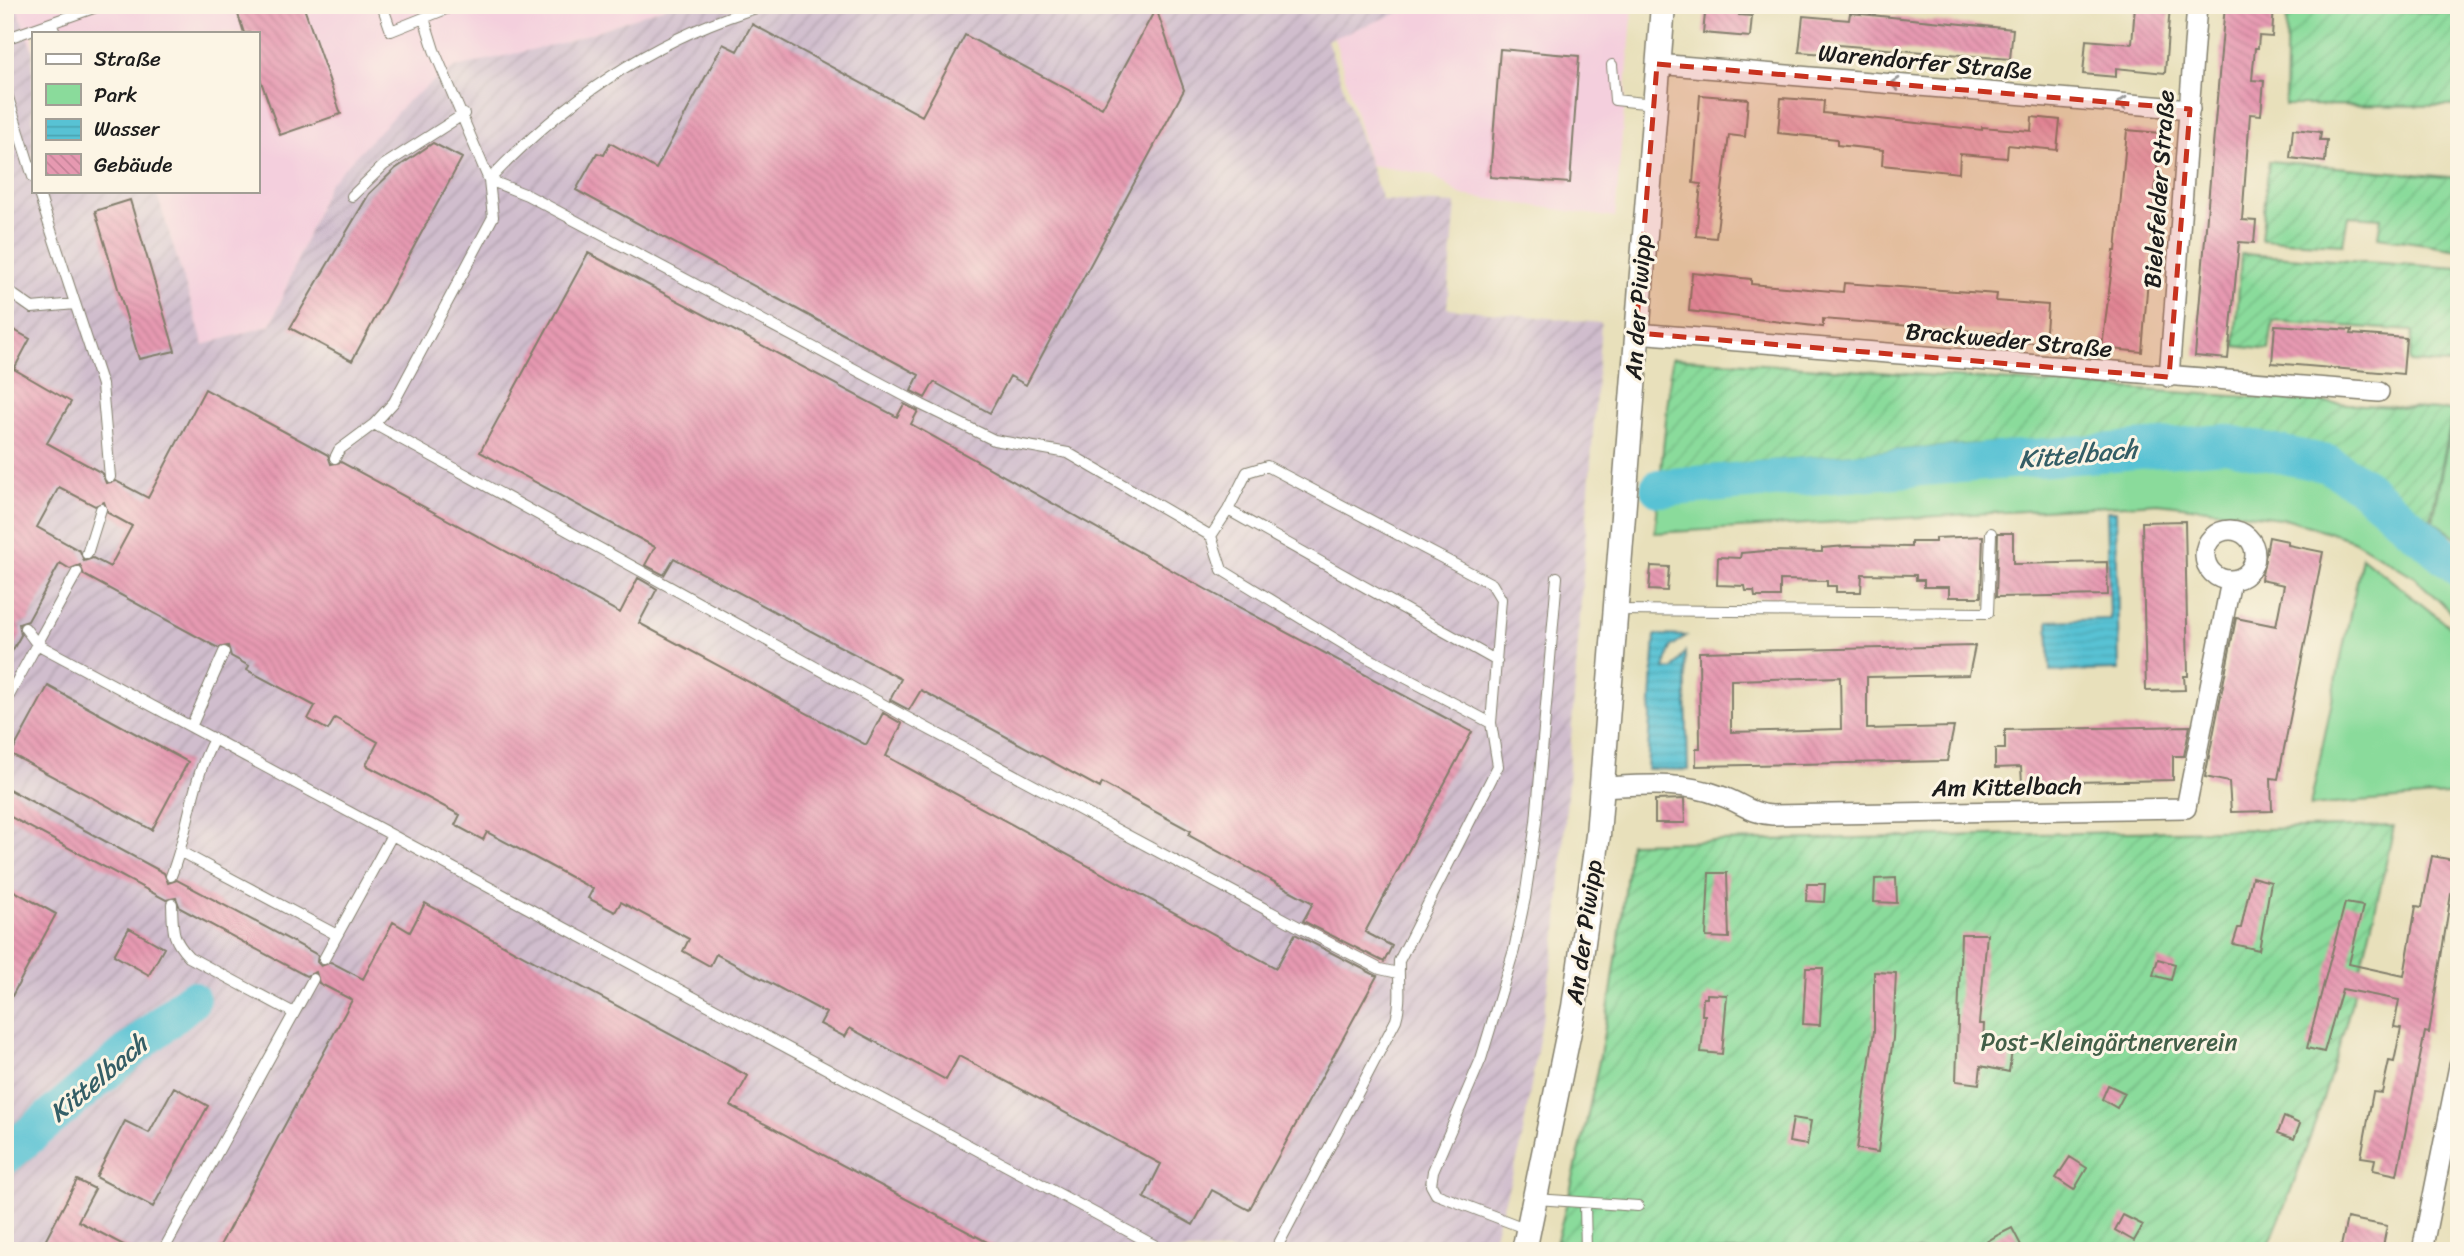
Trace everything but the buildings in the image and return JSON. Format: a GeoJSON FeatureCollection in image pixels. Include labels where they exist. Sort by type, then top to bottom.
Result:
{"type":"FeatureCollection","features":[{"type":"Feature","properties":{"kind":"street","name":"An der Piwipp"},"geometry":{"type":"LineString","coordinates":[[1526,1240],[1532,1199],[1574,1007],[1602,787],[1663,5]]}},
{"type":"Feature","properties":{"kind":"street","name":"Bielefelder Straße"},"geometry":{"type":"LineString","coordinates":[[2169,377],[2197,5]]}},
{"type":"Feature","properties":{"kind":"street","name":"Warendorfer Straße"},"geometry":{"type":"LineString","coordinates":[[1657,64],[2190,108]]}},
{"type":"Feature","properties":{"kind":"street","name":"Brackweder Straße"},"geometry":{"type":"LineString","coordinates":[[1636,333],[2379,392]]}},
{"type":"Feature","properties":{"kind":"street","name":"Am Kittelbach"},"geometry":{"type":"LineString","coordinates":[[1602,787],[1671,784],[1722,796],[1756,814],[2186,808],[2197,767],[2231,581]]}},
{"type":"Feature","properties":{"kind":"street"},"geometry":{"type":"LineString","coordinates":[[2422,1251],[2453,1132],[2459,1066]]}},
{"type":"Feature","properties":{"kind":"lane"},"geometry":{"type":"LineString","coordinates":[[53,28],[102,5]]}},
{"type":"Feature","properties":{"kind":"lane"},"geometry":{"type":"LineString","coordinates":[[382,5],[391,31],[456,5]]}},
{"type":"Feature","properties":{"kind":"lane"},"geometry":{"type":"LineString","coordinates":[[489,180],[530,136],[601,80],[687,34],[766,5]]}},
{"type":"Feature","properties":{"kind":"lane"},"geometry":{"type":"LineString","coordinates":[[335,458],[339,450],[374,424],[394,402],[493,217],[489,180],[464,114],[434,50],[424,18]]}},
{"type":"Feature","properties":{"kind":"lane"},"geometry":{"type":"LineString","coordinates":[[5,40],[32,33]]}},
{"type":"Feature","properties":{"kind":"lane"},"geometry":{"type":"LineString","coordinates":[[1612,65],[1615,100],[1654,104]]}},
{"type":"Feature","properties":{"kind":"lane"},"geometry":{"type":"LineString","coordinates":[[5,88],[32,174]]}},
{"type":"Feature","properties":{"kind":"lane"},"geometry":{"type":"LineString","coordinates":[[352,196],[384,165],[464,114]]}},
{"type":"Feature","properties":{"kind":"lane"},"geometry":{"type":"LineString","coordinates":[[489,180],[527,195],[994,440],[1068,453],[1211,536],[1222,570],[1355,651],[1491,723]]}},
{"type":"Feature","properties":{"kind":"lane"},"geometry":{"type":"LineString","coordinates":[[38,192],[102,385],[110,477]]}},
{"type":"Feature","properties":{"kind":"lane"},"geometry":{"type":"LineString","coordinates":[[5,289],[32,308],[56,308],[75,304]]}},
{"type":"Feature","properties":{"kind":"lane"},"geometry":{"type":"LineString","coordinates":[[374,424],[906,717],[1299,927],[1380,969],[1398,973]]}},
{"type":"Feature","properties":{"kind":"lane"},"geometry":{"type":"LineString","coordinates":[[1211,536],[1247,472],[1267,466],[1492,584],[1501,599],[1491,723],[1498,766],[1399,961],[1397,984],[1402,998],[1396,1020],[1275,1251]]}},
{"type":"Feature","properties":{"kind":"lane"},"geometry":{"type":"LineString","coordinates":[[87,554],[102,509]]}},
{"type":"Feature","properties":{"kind":"lane"},"geometry":{"type":"LineString","coordinates":[[1228,510],[1497,661]]}},
{"type":"Feature","properties":{"kind":"lane"},"geometry":{"type":"LineString","coordinates":[[1615,610],[1988,613],[1991,533]]}},
{"type":"Feature","properties":{"kind":"lane"},"geometry":{"type":"LineString","coordinates":[[5,704],[76,572]]}},
{"type":"Feature","properties":{"kind":"lane"},"geometry":{"type":"LineString","coordinates":[[1526,1240],[1436,1194],[1431,1185],[1433,1171],[1481,1059],[1523,911],[1536,821],[1557,577]]}},
{"type":"Feature","properties":{"kind":"lane"},"geometry":{"type":"LineString","coordinates":[[24,628],[37,644],[1165,1251]]}},
{"type":"Feature","properties":{"kind":"lane"},"geometry":{"type":"LineString","coordinates":[[191,727],[224,652]]}},
{"type":"Feature","properties":{"kind":"lane"},"geometry":{"type":"LineString","coordinates":[[172,876],[181,852],[202,763],[214,739]]}},
{"type":"Feature","properties":{"kind":"lane"},"geometry":{"type":"LineString","coordinates":[[324,959],[392,835]]}},
{"type":"Feature","properties":{"kind":"lane"},"geometry":{"type":"LineString","coordinates":[[181,852],[337,935]]}},
{"type":"Feature","properties":{"kind":"lane"},"geometry":{"type":"LineString","coordinates":[[172,904],[173,932],[177,944],[189,957],[294,1013]]}},
{"type":"Feature","properties":{"kind":"lane"},"geometry":{"type":"LineString","coordinates":[[163,1251],[313,979]]}},
{"type":"Feature","properties":{"kind":"lane"},"geometry":{"type":"LineString","coordinates":[[1532,1199],[1637,1206]]}},
{"type":"Feature","properties":{"kind":"lane"},"geometry":{"type":"LineString","coordinates":[[1585,1203],[1586,1251]]}},
{"type":"Feature","properties":{"kind":"highlighted area"},"geometry":{"type":"Polygon","coordinates":[[[1657,64],[2190,109],[2169,377],[1636,333],[1657,64]]]}},
{"type":"Feature","properties":{"kind":"shaded area"},"geometry":{"type":"Polygon","coordinates":[[[5,5],[16,5],[32,48],[32,192],[156,192],[204,345],[271,325],[328,185],[408,101],[433,82],[456,67],[566,42],[671,5],[1419,5],[1327,40],[1382,200],[1456,204],[1447,308],[1601,323],[1557,934],[1520,1150],[1489,1251],[5,1251],[5,5]]]}},
{"type":"Feature","properties":{"kind":"shaded area"},"geometry":{"type":"Polygon","coordinates":[[[16,5],[671,5],[566,42],[328,185],[271,325],[204,345],[156,192],[259,192],[259,32],[32,32],[32,48],[16,5]]]}},
{"type":"Feature","properties":{"kind":"shaded area"},"geometry":{"type":"Polygon","coordinates":[[[1419,5],[1633,5],[1615,218],[1461,195],[1432,175],[1370,165],[1334,37],[1419,5]]]}},
{"type":"Feature","properties":{"kind":"green space"},"geometry":{"type":"Polygon","coordinates":[[[2287,5],[2459,13],[2459,106],[2285,105],[2287,5]]]}},
{"type":"Feature","properties":{"kind":"green space"},"geometry":{"type":"Polygon","coordinates":[[[2269,161],[2459,178],[2459,249],[2378,237],[2381,218],[2348,216],[2343,244],[2261,240],[2269,161]]]}},
{"type":"Feature","properties":{"kind":"green space"},"geometry":{"type":"Polygon","coordinates":[[[2241,254],[2459,268],[2459,311],[2450,364],[2409,362],[2413,331],[2273,321],[2269,350],[2235,346],[2241,254]]]}},
{"type":"Feature","properties":{"kind":"green space"},"geometry":{"type":"Polygon","coordinates":[[[1672,358],[2453,411],[2431,519],[2330,450],[2246,434],[2211,431],[1962,445],[1661,470],[1672,358]]]}},
{"type":"Feature","properties":{"kind":"green space"},"geometry":{"type":"Polygon","coordinates":[[[2459,387],[2459,539],[2433,521],[2459,387]]]}},
{"type":"Feature","properties":{"kind":"green space"},"geometry":{"type":"Polygon","coordinates":[[[2174,436],[2330,452],[2459,544],[2459,620],[2413,576],[2353,540],[2288,519],[2158,503],[1655,533],[1661,473],[2174,436]]]}},
{"type":"Feature","properties":{"kind":"green space"},"geometry":{"type":"Polygon","coordinates":[[[2362,557],[2459,634],[2459,794],[2310,806],[2362,557]]]}},
{"type":"Feature","properties":{"kind":"green space","name":"Post-Kleingärtnerverein"},"geometry":{"type":"Polygon","coordinates":[[[2394,826],[2340,1042],[2307,1148],[2266,1251],[1554,1251],[1580,1150],[1601,1048],[1618,946],[1630,843],[2394,826]]]}},
{"type":"Feature","properties":{"kind":"water"},"geometry":{"type":"Polygon","coordinates":[[[2107,511],[2116,511],[2119,670],[2050,672],[2048,621],[2110,619],[2107,511]]]}},
{"type":"Feature","properties":{"kind":"water"},"geometry":{"type":"Polygon","coordinates":[[[1655,635],[1686,636],[1671,647],[1664,669],[1673,670],[1685,652],[1688,770],[1647,769],[1655,635]]]}},
{"type":"Feature","properties":{"kind":"waterway","name":"Kittelbach"},"geometry":{"type":"LineString","coordinates":[[1659,488],[2225,443],[2328,464],[2360,484],[2459,567]]}},
{"type":"Feature","properties":{"kind":"waterway","name":"Kittelbach"},"geometry":{"type":"LineString","coordinates":[[5,1156],[191,1000]]}}]}
